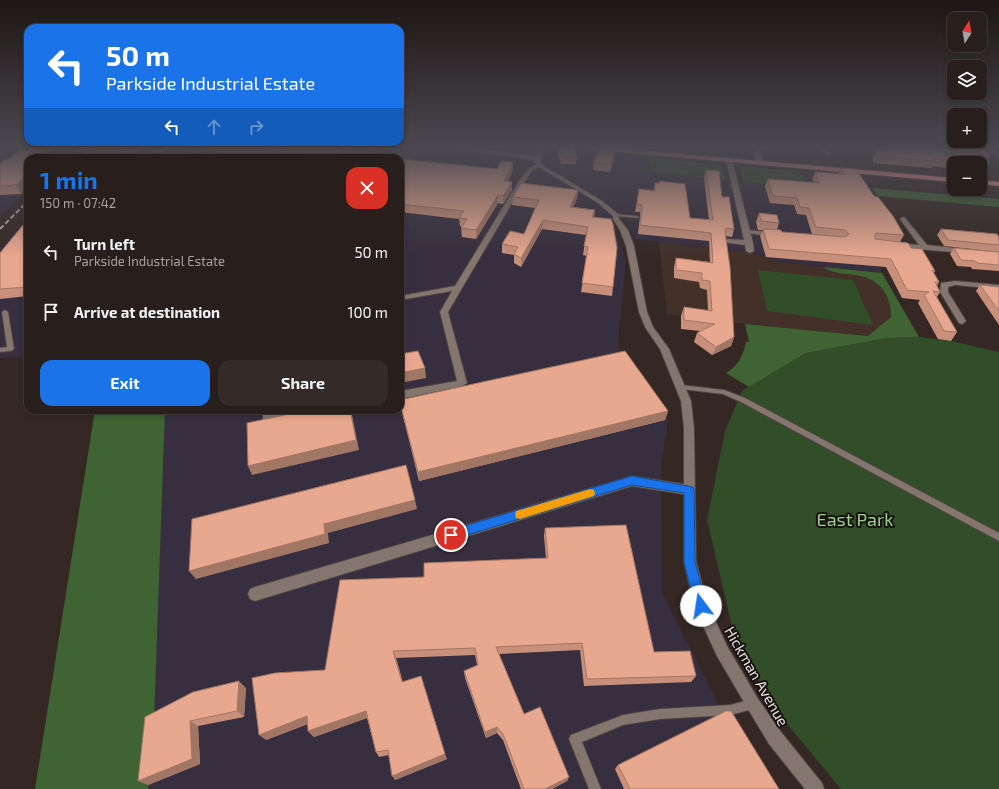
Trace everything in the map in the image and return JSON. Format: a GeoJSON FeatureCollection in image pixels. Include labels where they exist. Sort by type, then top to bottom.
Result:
{"type":"FeatureCollection","features":[{"type":"Feature","properties":{"kind":"street"},"geometry":{"type":"LineString","coordinates":[[404,394],[462,383],[444,312],[520,184]]}},
{"type":"Feature","properties":{"kind":"street","name":"Hickman Avenue"},"geometry":{"type":"LineString","coordinates":[[572,184],[600,202],[616,215],[630,246],[643,312],[649,327],[664,348],[686,401],[689,428],[690,562],[701,606],[722,652],[753,704],[775,738],[816,789]]}},
{"type":"Feature","properties":{"kind":"street"},"geometry":{"type":"LineString","coordinates":[[728,241],[749,247],[735,184]]}},
{"type":"Feature","properties":{"kind":"street"},"geometry":{"type":"LineString","coordinates":[[903,219],[925,248]]}},
{"type":"Feature","properties":{"kind":"street"},"geometry":{"type":"LineString","coordinates":[[889,245],[975,253]]}},
{"type":"Feature","properties":{"kind":"street"},"geometry":{"type":"LineString","coordinates":[[962,321],[944,292],[944,285],[955,284],[999,287]]}},
{"type":"Feature","properties":{"kind":"street"},"geometry":{"type":"LineString","coordinates":[[404,297],[458,288]]}},
{"type":"Feature","properties":{"kind":"street"},"geometry":{"type":"LineString","coordinates":[[268,414],[268,420],[290,416]]}},
{"type":"Feature","properties":{"kind":"street"},"geometry":{"type":"LineString","coordinates":[[255,594],[632,481],[689,490]]}},
{"type":"Feature","properties":{"kind":"lane"},"geometry":{"type":"LineString","coordinates":[[616,215],[637,217]]}},
{"type":"Feature","properties":{"kind":"lane"},"geometry":{"type":"LineString","coordinates":[[746,232],[774,235]]}},
{"type":"Feature","properties":{"kind":"lane"},"geometry":{"type":"LineString","coordinates":[[0,350],[11,349],[5,312]]}},
{"type":"Feature","properties":{"kind":"lane"},"geometry":{"type":"LineString","coordinates":[[681,388],[724,392],[743,400],[999,537]]}},
{"type":"Feature","properties":{"kind":"lane"},"geometry":{"type":"LineString","coordinates":[[595,789],[575,739],[623,720],[660,714],[730,710],[753,704]]}},
{"type":"Feature","properties":{"kind":"shaded area"},"geometry":{"type":"Polygon","coordinates":[[[0,184],[24,184],[24,194],[0,215],[0,184]]]}},
{"type":"Feature","properties":{"kind":"shaded area"},"geometry":{"type":"Polygon","coordinates":[[[404,184],[760,184],[808,189],[805,184],[840,184],[882,273],[779,262],[758,254],[636,239],[624,220],[609,221],[617,236],[626,260],[618,341],[623,360],[668,421],[661,464],[662,593],[724,715],[769,789],[148,789],[154,722],[165,414],[404,414],[404,184]]]}},
{"type":"Feature","properties":{"kind":"shaded area"},"geometry":{"type":"Polygon","coordinates":[[[24,223],[24,357],[0,358],[0,248],[24,223]]]}},
{"type":"Feature","properties":{"kind":"shaded area"},"geometry":{"type":"Polygon","coordinates":[[[659,242],[758,254],[779,262],[882,273],[919,337],[868,336],[745,324],[667,314],[659,242]]]}},
{"type":"Feature","properties":{"kind":"green space"},"geometry":{"type":"Polygon","coordinates":[[[760,184],[806,184],[809,189],[760,184]]]}},
{"type":"Feature","properties":{"kind":"green space"},"geometry":{"type":"Polygon","coordinates":[[[872,188],[947,194],[947,196],[999,199],[999,207],[878,196],[872,188]]]}},
{"type":"Feature","properties":{"kind":"green space"},"geometry":{"type":"Polygon","coordinates":[[[823,267],[882,273],[919,337],[887,338],[806,353],[749,387],[726,373],[737,364],[742,356],[746,342],[749,342],[745,324],[868,336],[891,317],[891,310],[887,297],[880,286],[875,282],[868,278],[827,270],[823,267]]]}},
{"type":"Feature","properties":{"kind":"green space"},"geometry":{"type":"Polygon","coordinates":[[[758,270],[853,280],[873,325],[767,311],[758,270]]]}},
{"type":"Feature","properties":{"kind":"green space","name":"East Park"},"geometry":{"type":"Polygon","coordinates":[[[919,337],[951,341],[999,352],[999,789],[841,789],[769,702],[732,626],[707,520],[725,431],[742,391],[806,353],[887,338],[919,337]]]}},
{"type":"Feature","properties":{"kind":"green space"},"geometry":{"type":"Polygon","coordinates":[[[94,414],[165,414],[154,722],[148,789],[35,789],[94,414]]]}},
{"type":"Feature","properties":{"kind":"building"},"geometry":{"type":"Polygon","coordinates":[[[0,184],[17,184],[16,185],[0,186],[0,184]]]}},
{"type":"Feature","properties":{"kind":"building"},"geometry":{"type":"Polygon","coordinates":[[[404,184],[511,184],[503,196],[498,195],[476,230],[461,228],[467,219],[459,218],[464,211],[404,204],[404,184]]]}},
{"type":"Feature","properties":{"kind":"building"},"geometry":{"type":"Polygon","coordinates":[[[521,184],[578,190],[570,207],[595,210],[592,217],[611,219],[617,248],[613,287],[582,283],[588,247],[584,246],[588,227],[543,220],[521,258],[514,254],[518,247],[502,244],[510,231],[524,234],[539,200],[513,197],[521,184]]]}},
{"type":"Feature","properties":{"kind":"building"},"geometry":{"type":"Polygon","coordinates":[[[655,184],[685,184],[690,218],[713,220],[708,184],[720,184],[722,197],[729,197],[734,229],[726,228],[725,232],[730,267],[734,337],[716,347],[697,333],[715,324],[684,320],[684,307],[712,311],[710,281],[702,280],[702,273],[676,270],[676,258],[713,263],[711,233],[640,225],[642,208],[641,204],[637,204],[639,189],[655,191],[655,184]]]}},
{"type":"Feature","properties":{"kind":"building"},"geometry":{"type":"Polygon","coordinates":[[[769,184],[866,184],[874,196],[878,197],[893,216],[904,235],[876,233],[875,239],[908,243],[911,248],[922,249],[935,271],[932,270],[939,282],[935,282],[940,292],[933,291],[957,332],[944,331],[924,295],[929,292],[907,290],[891,259],[769,249],[763,229],[845,237],[849,234],[845,230],[816,227],[809,208],[800,207],[797,198],[773,196],[769,184]]]}},
{"type":"Feature","properties":{"kind":"building"},"geometry":{"type":"Polygon","coordinates":[[[759,213],[777,215],[779,223],[761,221],[759,213]]]}},
{"type":"Feature","properties":{"kind":"building"},"geometry":{"type":"Polygon","coordinates":[[[24,224],[24,287],[0,289],[0,253],[24,224]]]}},
{"type":"Feature","properties":{"kind":"building"},"geometry":{"type":"Polygon","coordinates":[[[941,229],[997,234],[999,237],[999,245],[948,240],[941,229]]]}},
{"type":"Feature","properties":{"kind":"building"},"geometry":{"type":"Polygon","coordinates":[[[954,248],[999,252],[999,265],[961,260],[954,248]]]}},
{"type":"Feature","properties":{"kind":"building"},"geometry":{"type":"Polygon","coordinates":[[[980,285],[999,287],[999,311],[980,285]]]}},
{"type":"Feature","properties":{"kind":"building"},"geometry":{"type":"Polygon","coordinates":[[[418,351],[425,368],[404,372],[404,353],[418,351]]]}},
{"type":"Feature","properties":{"kind":"building"},"geometry":{"type":"Polygon","coordinates":[[[625,351],[668,411],[418,472],[403,414],[404,399],[625,351]]]}},
{"type":"Feature","properties":{"kind":"building"},"geometry":{"type":"Polygon","coordinates":[[[290,414],[351,414],[356,440],[248,466],[247,423],[290,414]]]}},
{"type":"Feature","properties":{"kind":"building"},"geometry":{"type":"Polygon","coordinates":[[[406,465],[415,500],[324,524],[325,534],[189,571],[192,519],[406,465]]]}},
{"type":"Feature","properties":{"kind":"building"},"geometry":{"type":"Polygon","coordinates":[[[626,525],[654,652],[690,651],[696,676],[587,679],[582,643],[496,647],[524,714],[540,707],[569,777],[545,789],[524,789],[503,734],[497,727],[485,732],[464,671],[478,665],[475,648],[393,651],[402,682],[421,676],[445,754],[392,776],[388,750],[376,752],[366,711],[308,731],[307,716],[259,735],[252,678],[275,673],[325,670],[340,580],[424,577],[424,563],[548,558],[545,528],[626,525]]]}},
{"type":"Feature","properties":{"kind":"building"},"geometry":{"type":"Polygon","coordinates":[[[239,681],[237,711],[190,721],[192,759],[138,781],[145,717],[193,692],[239,681]]]}},
{"type":"Feature","properties":{"kind":"building"},"geometry":{"type":"Polygon","coordinates":[[[726,711],[731,711],[779,789],[630,789],[618,765],[726,711]]]}},
{"type":"Feature","properties":{"kind":"railway"},"geometry":{"type":"LineString","coordinates":[[0,229],[24,205]]}},
{"type":"Feature","properties":{"kind":"slow traffic"},"geometry":{"type":"LineString","coordinates":[[520,514],[590,493]]}},
{"type":"Feature","properties":{"kind":"route"},"geometry":{"type":"LineString","coordinates":[[451,535],[632,481],[689,490],[690,562],[701,606]]}}]}
